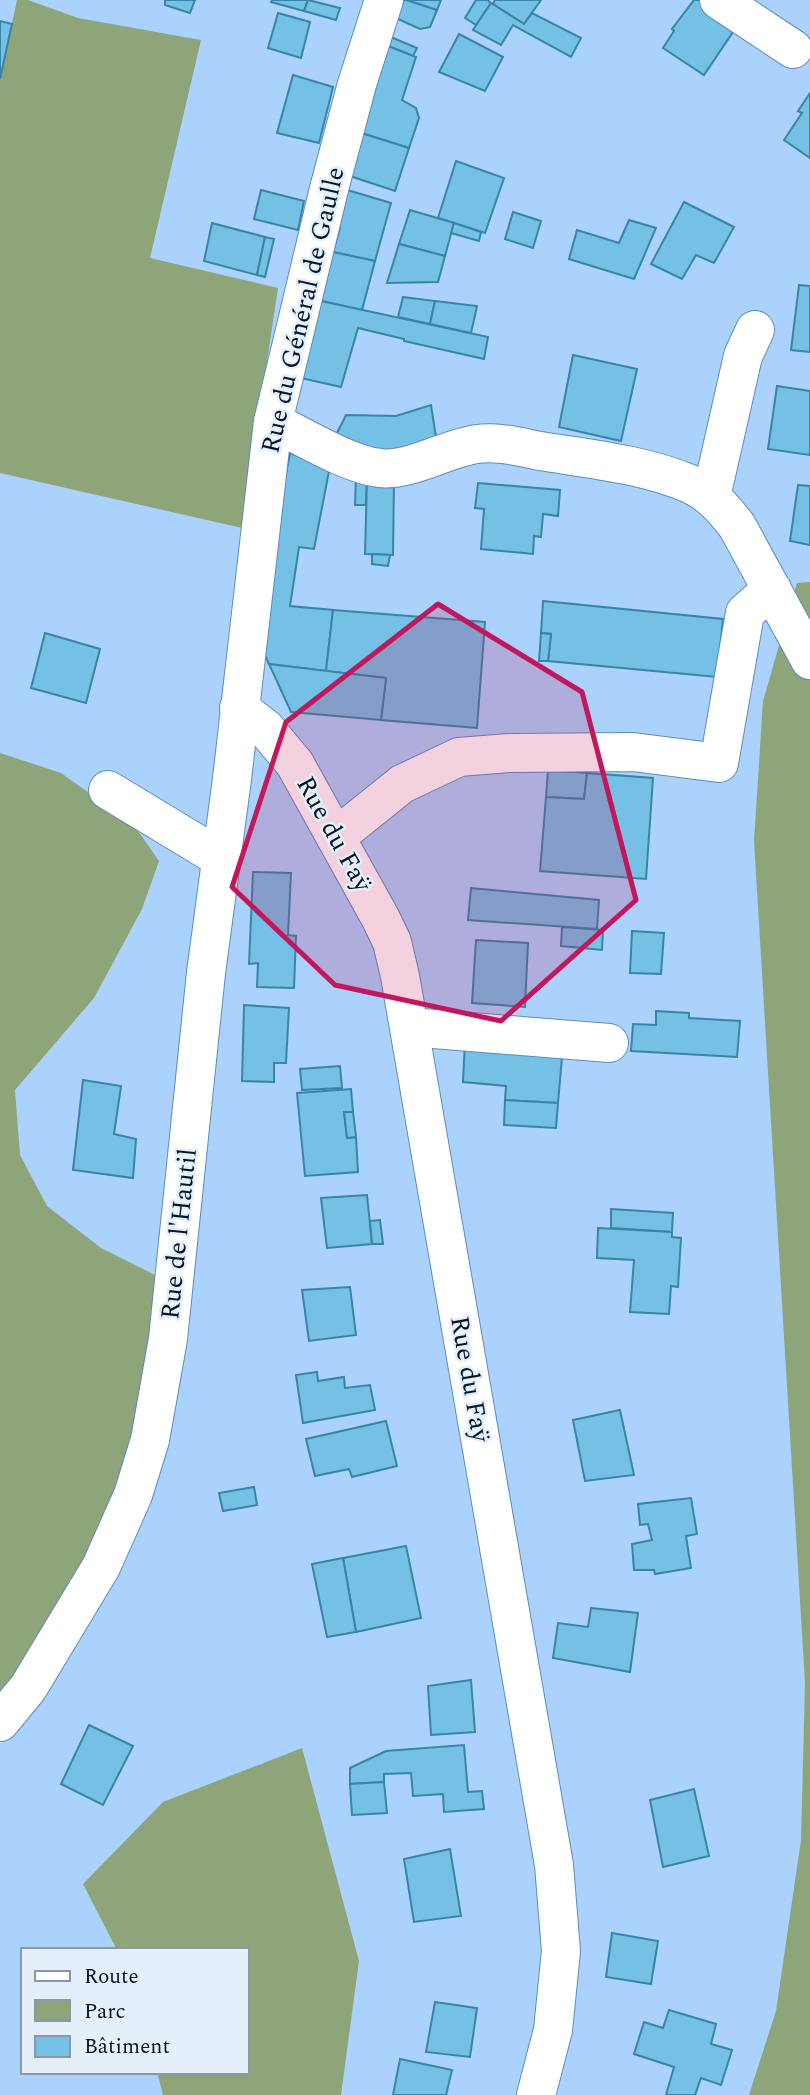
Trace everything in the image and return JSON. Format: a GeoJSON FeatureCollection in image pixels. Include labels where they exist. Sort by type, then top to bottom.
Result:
{"type":"FeatureCollection","features":[{"type":"Feature","properties":{"kind":"street","name":"Rue du Général de Gaulle"},"geometry":{"type":"LineString","coordinates":[[239,708],[273,422],[336,163],[357,84],[384,0]]}},
{"type":"Feature","properties":{"kind":"street"},"geometry":{"type":"LineString","coordinates":[[719,0],[793,49]]}},
{"type":"Feature","properties":{"kind":"street"},"geometry":{"type":"LineString","coordinates":[[711,497],[743,356],[755,330]]}},
{"type":"Feature","properties":{"kind":"street"},"geometry":{"type":"LineString","coordinates":[[273,422],[340,455],[381,469],[481,443],[626,465],[692,485],[711,497],[737,526],[810,660]]}},
{"type":"Feature","properties":{"kind":"street"},"geometry":{"type":"LineString","coordinates":[[336,837],[402,784],[459,757],[509,753],[634,752],[719,764],[745,613],[772,589]]}},
{"type":"Feature","properties":{"kind":"street","name":"Rue du Faÿ"},"geometry":{"type":"LineString","coordinates":[[239,708],[265,728],[295,764],[392,942],[554,1865],[561,1951],[553,2030],[537,2095]]}},
{"type":"Feature","properties":{"kind":"street","name":"Rue de l'Hautil"},"geometry":{"type":"LineString","coordinates":[[0,1721],[28,1688],[95,1579],[133,1495],[150,1440],[168,1339],[206,973],[239,708]]}},
{"type":"Feature","properties":{"kind":"street"},"geometry":{"type":"LineString","coordinates":[[108,790],[222,859]]}},
{"type":"Feature","properties":{"kind":"street"},"geometry":{"type":"LineString","coordinates":[[409,1027],[610,1043]]}},
{"type":"Feature","properties":{"kind":"highlighted area"},"geometry":{"type":"Polygon","coordinates":[[[438,604],[582,692],[636,900],[501,1021],[335,985],[232,887],[286,722],[438,604]]]}},
{"type":"Feature","properties":{"kind":"green space"},"geometry":{"type":"Polygon","coordinates":[[[17,0],[28,0],[78,18],[201,40],[150,258],[278,288],[242,528],[0,473],[0,79],[17,0]]]}},
{"type":"Feature","properties":{"kind":"green space"},"geometry":{"type":"Polygon","coordinates":[[[810,582],[810,2095],[749,2095],[776,2011],[801,1840],[805,1683],[754,841],[763,701],[797,583],[810,582]]]}},
{"type":"Feature","properties":{"kind":"green space"},"geometry":{"type":"Polygon","coordinates":[[[0,753],[61,773],[134,825],[159,861],[142,909],[94,998],[15,1090],[20,1155],[47,1206],[101,1248],[161,1278],[137,1415],[85,1596],[0,1698],[0,753]]]}},
{"type":"Feature","properties":{"kind":"green space"},"geometry":{"type":"Polygon","coordinates":[[[302,1748],[359,1961],[341,2095],[163,2095],[158,2074],[248,2074],[248,1948],[116,1948],[83,1884],[163,1802],[302,1748]]]}},
{"type":"Feature","properties":{"kind":"building"},"geometry":{"type":"Polygon","coordinates":[[[165,0],[195,0],[190,13],[165,5],[165,0]]]}},
{"type":"Feature","properties":{"kind":"building"},"geometry":{"type":"Polygon","coordinates":[[[308,0],[304,11],[271,2],[308,0]]]}},
{"type":"Feature","properties":{"kind":"building"},"geometry":{"type":"Polygon","coordinates":[[[308,0],[340,8],[336,20],[304,11],[308,0]]]}},
{"type":"Feature","properties":{"kind":"building"},"geometry":{"type":"Polygon","coordinates":[[[395,0],[407,0],[437,10],[430,27],[420,29],[391,16],[395,0]]]}},
{"type":"Feature","properties":{"kind":"building"},"geometry":{"type":"Polygon","coordinates":[[[407,0],[441,0],[437,10],[407,0]]]}},
{"type":"Feature","properties":{"kind":"building"},"geometry":{"type":"Polygon","coordinates":[[[476,0],[487,0],[491,3],[476,25],[465,18],[476,0]]]}},
{"type":"Feature","properties":{"kind":"building"},"geometry":{"type":"Polygon","coordinates":[[[495,0],[541,0],[524,24],[493,4],[495,0]]]}},
{"type":"Feature","properties":{"kind":"building"},"geometry":{"type":"Polygon","coordinates":[[[694,0],[711,0],[741,20],[704,75],[663,48],[674,31],[672,29],[694,0]]]}},
{"type":"Feature","properties":{"kind":"building"},"geometry":{"type":"Polygon","coordinates":[[[491,3],[524,24],[532,13],[581,38],[571,57],[513,25],[501,45],[473,30],[491,3]]]}},
{"type":"Feature","properties":{"kind":"building"},"geometry":{"type":"Polygon","coordinates":[[[278,13],[310,22],[301,58],[268,48],[278,13]]]}},
{"type":"Feature","properties":{"kind":"building"},"geometry":{"type":"Polygon","coordinates":[[[0,21],[12,24],[0,79],[0,21]]]}},
{"type":"Feature","properties":{"kind":"building"},"geometry":{"type":"Polygon","coordinates":[[[459,34],[503,57],[485,91],[439,72],[459,34]]]}},
{"type":"Feature","properties":{"kind":"building"},"geometry":{"type":"Polygon","coordinates":[[[386,35],[417,48],[413,56],[383,44],[386,35]]]}},
{"type":"Feature","properties":{"kind":"building"},"geometry":{"type":"Polygon","coordinates":[[[383,44],[416,57],[402,100],[416,108],[419,118],[409,148],[358,132],[383,44]]]}},
{"type":"Feature","properties":{"kind":"building"},"geometry":{"type":"Polygon","coordinates":[[[293,75],[333,87],[319,143],[277,133],[293,75]]]}},
{"type":"Feature","properties":{"kind":"building"},"geometry":{"type":"Polygon","coordinates":[[[810,93],[810,158],[784,140],[802,113],[798,111],[810,93]]]}},
{"type":"Feature","properties":{"kind":"building"},"geometry":{"type":"Polygon","coordinates":[[[358,132],[409,148],[395,191],[347,175],[358,132]]]}},
{"type":"Feature","properties":{"kind":"building"},"geometry":{"type":"Polygon","coordinates":[[[456,161],[504,178],[485,233],[438,218],[456,161]]]}},
{"type":"Feature","properties":{"kind":"building"},"geometry":{"type":"Polygon","coordinates":[[[344,189],[391,203],[375,261],[333,252],[339,231],[344,189]]]}},
{"type":"Feature","properties":{"kind":"building"},"geometry":{"type":"Polygon","coordinates":[[[261,190],[304,201],[298,230],[254,219],[261,190]]]}},
{"type":"Feature","properties":{"kind":"building"},"geometry":{"type":"Polygon","coordinates":[[[684,202],[734,227],[714,263],[696,255],[682,279],[651,264],[684,202]]]}},
{"type":"Feature","properties":{"kind":"building"},"geometry":{"type":"Polygon","coordinates":[[[410,210],[454,223],[445,256],[399,244],[410,210]]]}},
{"type":"Feature","properties":{"kind":"building"},"geometry":{"type":"Polygon","coordinates":[[[513,212],[541,221],[533,248],[505,239],[513,212]]]}},
{"type":"Feature","properties":{"kind":"building"},"geometry":{"type":"Polygon","coordinates":[[[629,220],[656,228],[634,279],[569,259],[577,230],[619,243],[629,220]]]}},
{"type":"Feature","properties":{"kind":"building"},"geometry":{"type":"Polygon","coordinates":[[[212,223],[265,237],[257,275],[204,261],[212,223]]]}},
{"type":"Feature","properties":{"kind":"building"},"geometry":{"type":"Polygon","coordinates":[[[454,223],[481,232],[479,241],[451,233],[454,223]]]}},
{"type":"Feature","properties":{"kind":"building"},"geometry":{"type":"Polygon","coordinates":[[[265,237],[274,239],[265,277],[257,275],[265,237]]]}},
{"type":"Feature","properties":{"kind":"building"},"geometry":{"type":"Polygon","coordinates":[[[399,244],[445,256],[438,282],[387,283],[399,244]]]}},
{"type":"Feature","properties":{"kind":"building"},"geometry":{"type":"Polygon","coordinates":[[[333,252],[375,261],[362,310],[321,301],[333,252]]]}},
{"type":"Feature","properties":{"kind":"building"},"geometry":{"type":"Polygon","coordinates":[[[799,285],[810,286],[810,352],[791,350],[799,285]]]}},
{"type":"Feature","properties":{"kind":"building"},"geometry":{"type":"Polygon","coordinates":[[[403,297],[435,301],[430,324],[398,317],[403,297]]]}},
{"type":"Feature","properties":{"kind":"building"},"geometry":{"type":"Polygon","coordinates":[[[321,301],[488,337],[484,359],[358,328],[341,387],[301,378],[321,301]]]}},
{"type":"Feature","properties":{"kind":"building"},"geometry":{"type":"Polygon","coordinates":[[[435,301],[477,306],[471,333],[430,324],[435,301]]]}},
{"type":"Feature","properties":{"kind":"building"},"geometry":{"type":"Polygon","coordinates":[[[573,355],[637,369],[621,441],[559,427],[573,355]]]}},
{"type":"Feature","properties":{"kind":"building"},"geometry":{"type":"Polygon","coordinates":[[[777,386],[810,391],[810,455],[768,449],[777,386]]]}},
{"type":"Feature","properties":{"kind":"building"},"geometry":{"type":"Polygon","coordinates":[[[431,405],[436,437],[380,458],[336,435],[346,415],[396,416],[431,405]]]}},
{"type":"Feature","properties":{"kind":"building"},"geometry":{"type":"Polygon","coordinates":[[[290,453],[330,466],[314,549],[299,547],[290,606],[333,610],[326,671],[269,664],[260,645],[274,536],[290,453]]]}},
{"type":"Feature","properties":{"kind":"building"},"geometry":{"type":"Polygon","coordinates":[[[356,474],[367,478],[366,505],[355,505],[356,474]]]}},
{"type":"Feature","properties":{"kind":"building"},"geometry":{"type":"Polygon","coordinates":[[[367,478],[394,479],[393,555],[365,554],[367,478]]]}},
{"type":"Feature","properties":{"kind":"building"},"geometry":{"type":"Polygon","coordinates":[[[478,483],[560,490],[558,516],[543,514],[541,537],[534,536],[533,554],[481,549],[484,509],[475,508],[478,483]]]}},
{"type":"Feature","properties":{"kind":"building"},"geometry":{"type":"Polygon","coordinates":[[[798,485],[810,486],[810,545],[790,541],[798,485]]]}},
{"type":"Feature","properties":{"kind":"building"},"geometry":{"type":"Polygon","coordinates":[[[372,554],[390,555],[388,566],[372,564],[372,554]]]}},
{"type":"Feature","properties":{"kind":"building"},"geometry":{"type":"Polygon","coordinates":[[[543,601],[723,619],[717,677],[548,661],[551,634],[541,633],[543,601]]]}},
{"type":"Feature","properties":{"kind":"building"},"geometry":{"type":"Polygon","coordinates":[[[333,610],[485,622],[477,728],[381,720],[386,678],[326,671],[333,610]]]}},
{"type":"Feature","properties":{"kind":"building"},"geometry":{"type":"Polygon","coordinates":[[[45,633],[100,649],[86,703],[31,688],[45,633]]]}},
{"type":"Feature","properties":{"kind":"building"},"geometry":{"type":"Polygon","coordinates":[[[541,633],[551,634],[548,661],[539,661],[541,633]]]}},
{"type":"Feature","properties":{"kind":"building"},"geometry":{"type":"Polygon","coordinates":[[[269,664],[386,678],[381,720],[291,712],[269,664]]]}},
{"type":"Feature","properties":{"kind":"building"},"geometry":{"type":"Polygon","coordinates":[[[548,770],[587,773],[584,799],[546,797],[548,770]]]}},
{"type":"Feature","properties":{"kind":"building"},"geometry":{"type":"Polygon","coordinates":[[[587,773],[653,778],[646,879],[540,871],[546,797],[584,799],[587,773]]]}},
{"type":"Feature","properties":{"kind":"building"},"geometry":{"type":"Polygon","coordinates":[[[253,872],[291,873],[288,935],[296,936],[294,988],[257,987],[258,963],[249,964],[253,872]]]}},
{"type":"Feature","properties":{"kind":"building"},"geometry":{"type":"Polygon","coordinates":[[[471,888],[599,900],[597,929],[468,920],[471,888]]]}},
{"type":"Feature","properties":{"kind":"building"},"geometry":{"type":"Polygon","coordinates":[[[562,927],[603,930],[602,950],[561,946],[562,927]]]}},
{"type":"Feature","properties":{"kind":"building"},"geometry":{"type":"Polygon","coordinates":[[[632,931],[664,933],[661,974],[630,973],[632,931]]]}},
{"type":"Feature","properties":{"kind":"building"},"geometry":{"type":"Polygon","coordinates":[[[476,940],[528,943],[525,1007],[472,1003],[476,940]]]}},
{"type":"Feature","properties":{"kind":"building"},"geometry":{"type":"Polygon","coordinates":[[[244,1005],[289,1008],[286,1063],[274,1063],[274,1082],[242,1081],[244,1005]]]}},
{"type":"Feature","properties":{"kind":"building"},"geometry":{"type":"Polygon","coordinates":[[[656,1011],[689,1013],[689,1018],[740,1021],[737,1057],[631,1051],[633,1024],[656,1025],[656,1011]]]}},
{"type":"Feature","properties":{"kind":"building"},"geometry":{"type":"Polygon","coordinates":[[[465,1040],[563,1046],[558,1103],[505,1100],[506,1086],[463,1082],[465,1040]]]}},
{"type":"Feature","properties":{"kind":"building"},"geometry":{"type":"Polygon","coordinates":[[[340,1066],[342,1088],[302,1090],[300,1069],[340,1066]]]}},
{"type":"Feature","properties":{"kind":"building"},"geometry":{"type":"Polygon","coordinates":[[[83,1080],[121,1086],[114,1134],[136,1139],[133,1178],[73,1170],[83,1080]]]}},
{"type":"Feature","properties":{"kind":"building"},"geometry":{"type":"Polygon","coordinates":[[[351,1089],[353,1112],[344,1112],[347,1138],[356,1137],[358,1172],[305,1176],[297,1093],[351,1089]]]}},
{"type":"Feature","properties":{"kind":"building"},"geometry":{"type":"Polygon","coordinates":[[[505,1100],[558,1103],[556,1128],[504,1125],[505,1100]]]}},
{"type":"Feature","properties":{"kind":"building"},"geometry":{"type":"Polygon","coordinates":[[[344,1112],[353,1112],[356,1137],[347,1138],[344,1112]]]}},
{"type":"Feature","properties":{"kind":"building"},"geometry":{"type":"Polygon","coordinates":[[[367,1195],[372,1244],[327,1248],[321,1198],[367,1195]]]}},
{"type":"Feature","properties":{"kind":"building"},"geometry":{"type":"Polygon","coordinates":[[[611,1209],[673,1213],[672,1232],[611,1228],[611,1209]]]}},
{"type":"Feature","properties":{"kind":"building"},"geometry":{"type":"Polygon","coordinates":[[[380,1220],[383,1244],[372,1244],[370,1221],[380,1220]]]}},
{"type":"Feature","properties":{"kind":"building"},"geometry":{"type":"Polygon","coordinates":[[[598,1228],[672,1232],[672,1237],[681,1238],[678,1287],[671,1286],[669,1314],[630,1312],[634,1260],[597,1258],[598,1228]]]}},
{"type":"Feature","properties":{"kind":"building"},"geometry":{"type":"Polygon","coordinates":[[[350,1287],[356,1335],[309,1341],[302,1290],[350,1287]]]}},
{"type":"Feature","properties":{"kind":"building"},"geometry":{"type":"Polygon","coordinates":[[[317,1372],[318,1381],[344,1377],[345,1388],[370,1385],[375,1410],[303,1423],[296,1375],[317,1372]]]}},
{"type":"Feature","properties":{"kind":"building"},"geometry":{"type":"Polygon","coordinates":[[[620,1410],[634,1475],[585,1481],[573,1420],[620,1410]]]}},
{"type":"Feature","properties":{"kind":"building"},"geometry":{"type":"Polygon","coordinates":[[[386,1421],[397,1466],[352,1477],[349,1469],[315,1476],[306,1439],[386,1421]]]}},
{"type":"Feature","properties":{"kind":"building"},"geometry":{"type":"Polygon","coordinates":[[[254,1487],[257,1505],[223,1511],[219,1493],[254,1487]]]}},
{"type":"Feature","properties":{"kind":"building"},"geometry":{"type":"Polygon","coordinates":[[[691,1498],[697,1534],[686,1536],[691,1568],[655,1574],[654,1570],[634,1570],[632,1544],[652,1540],[648,1524],[640,1525],[638,1504],[691,1498]]]}},
{"type":"Feature","properties":{"kind":"building"},"geometry":{"type":"Polygon","coordinates":[[[406,1546],[421,1618],[356,1632],[343,1558],[406,1546]]]}},
{"type":"Feature","properties":{"kind":"building"},"geometry":{"type":"Polygon","coordinates":[[[343,1558],[356,1632],[327,1637],[312,1564],[343,1558]]]}},
{"type":"Feature","properties":{"kind":"building"},"geometry":{"type":"Polygon","coordinates":[[[591,1608],[638,1613],[630,1672],[553,1658],[558,1623],[588,1627],[591,1608]]]}},
{"type":"Feature","properties":{"kind":"building"},"geometry":{"type":"Polygon","coordinates":[[[471,1680],[475,1732],[431,1735],[428,1686],[471,1680]]]}},
{"type":"Feature","properties":{"kind":"building"},"geometry":{"type":"Polygon","coordinates":[[[89,1725],[133,1746],[103,1805],[61,1784],[89,1725]]]}},
{"type":"Feature","properties":{"kind":"building"},"geometry":{"type":"Polygon","coordinates":[[[464,1745],[468,1792],[482,1791],[484,1809],[444,1812],[443,1794],[413,1796],[411,1773],[384,1774],[384,1782],[350,1784],[350,1768],[386,1751],[464,1745]]]}},
{"type":"Feature","properties":{"kind":"building"},"geometry":{"type":"Polygon","coordinates":[[[384,1782],[387,1813],[352,1815],[350,1784],[384,1782]]]}},
{"type":"Feature","properties":{"kind":"building"},"geometry":{"type":"Polygon","coordinates":[[[694,1789],[709,1856],[663,1867],[650,1800],[694,1789]]]}},
{"type":"Feature","properties":{"kind":"building"},"geometry":{"type":"Polygon","coordinates":[[[450,1849],[461,1916],[414,1922],[404,1859],[450,1849]]]}},
{"type":"Feature","properties":{"kind":"building"},"geometry":{"type":"Polygon","coordinates":[[[612,1933],[658,1941],[651,1984],[606,1977],[612,1933]]]}},
{"type":"Feature","properties":{"kind":"building"},"geometry":{"type":"Polygon","coordinates":[[[435,2002],[477,2008],[470,2057],[426,2052],[435,2002]]]}},
{"type":"Feature","properties":{"kind":"building"},"geometry":{"type":"Polygon","coordinates":[[[669,2010],[716,2024],[711,2044],[732,2050],[721,2085],[701,2078],[695,2095],[666,2095],[674,2067],[634,2054],[644,2022],[663,2028],[669,2010]]]}},
{"type":"Feature","properties":{"kind":"building"},"geometry":{"type":"Polygon","coordinates":[[[400,2059],[452,2070],[446,2095],[393,2095],[400,2059]]]}}]}
